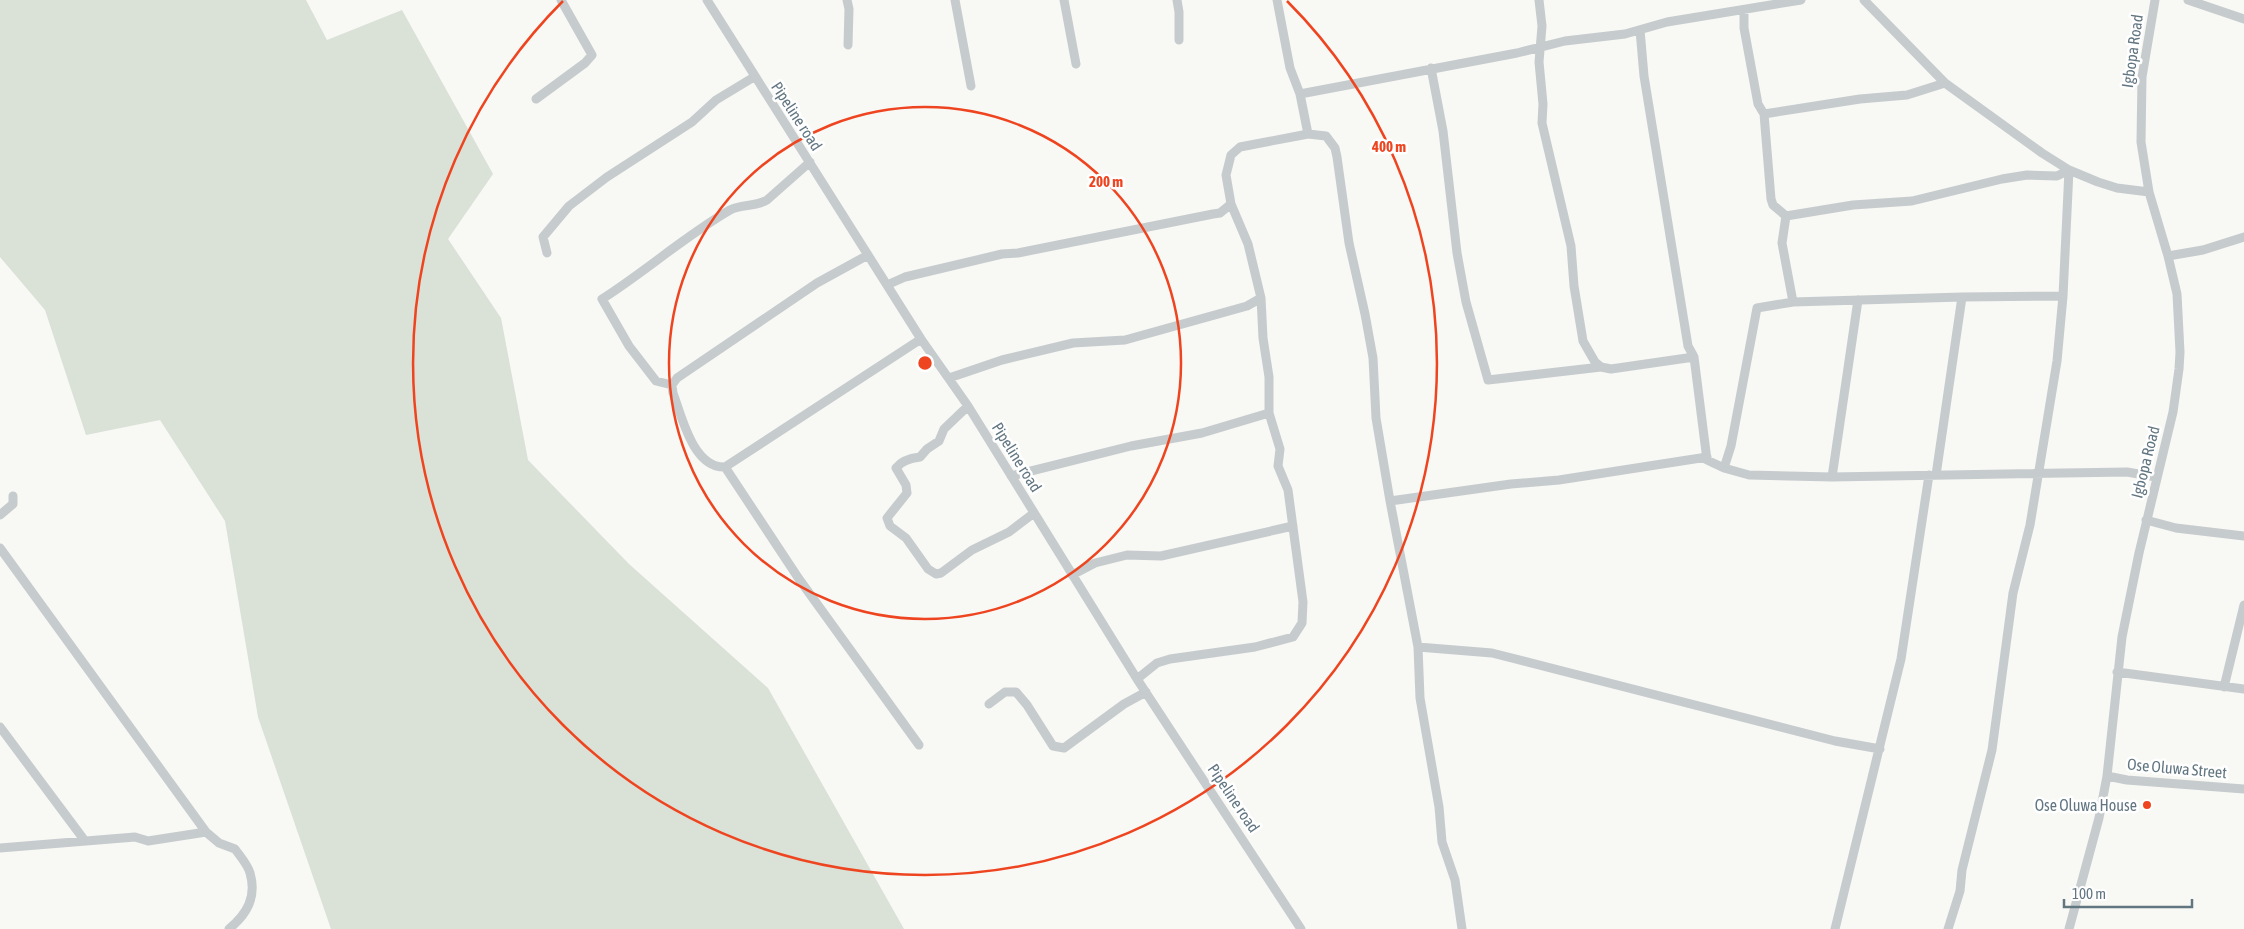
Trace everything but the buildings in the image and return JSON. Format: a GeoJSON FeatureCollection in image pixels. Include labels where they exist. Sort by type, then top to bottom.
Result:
{"type":"FeatureCollection","features":[{"type":"Feature","properties":{"kind":"street"},"geometry":{"type":"LineString","coordinates":[[536,99],[585,63],[592,55],[562,0]]}},
{"type":"Feature","properties":{"kind":"street","name":"Pipeline road"},"geometry":{"type":"LineString","coordinates":[[707,0],[921,339],[968,406],[1137,679],[1301,929]]}},
{"type":"Feature","properties":{"kind":"street"},"geometry":{"type":"LineString","coordinates":[[848,0],[848,45]]}},
{"type":"Feature","properties":{"kind":"street"},"geometry":{"type":"LineString","coordinates":[[955,0],[971,86]]}},
{"type":"Feature","properties":{"kind":"street"},"geometry":{"type":"LineString","coordinates":[[1064,0],[1076,64]]}},
{"type":"Feature","properties":{"kind":"street"},"geometry":{"type":"LineString","coordinates":[[1177,0],[1180,19],[1179,40]]}},
{"type":"Feature","properties":{"kind":"street"},"geometry":{"type":"LineString","coordinates":[[1277,0],[1290,68],[1300,94],[1308,134]]}},
{"type":"Feature","properties":{"kind":"street"},"geometry":{"type":"LineString","coordinates":[[1539,0],[1542,26],[1539,46],[1544,104],[1542,123],[1571,246],[1579,328],[1588,353],[1601,367]]}},
{"type":"Feature","properties":{"kind":"street"},"geometry":{"type":"LineString","coordinates":[[1300,94],[1517,53],[1539,46],[1640,30],[1667,22],[1801,0]]}},
{"type":"Feature","properties":{"kind":"street"},"geometry":{"type":"LineString","coordinates":[[1864,0],[1945,83],[2042,153],[2069,170],[2117,188],[2149,192]]}},
{"type":"Feature","properties":{"kind":"street","name":"Igbopa Road"},"geometry":{"type":"LineString","coordinates":[[2070,929],[2099,818],[2107,776],[2117,672],[2146,520],[2173,412],[2180,352],[2177,294],[2149,192],[2141,142],[2142,77],[2155,0]]}},
{"type":"Feature","properties":{"kind":"street"},"geometry":{"type":"LineString","coordinates":[[2188,0],[2244,19]]}},
{"type":"Feature","properties":{"kind":"street"},"geometry":{"type":"LineString","coordinates":[[1744,10],[1744,28],[1758,104],[1764,114],[1771,200],[1773,205],[1786,216],[1853,205],[1912,201],[2002,179],[2027,175],[2058,176],[2069,170]]}},
{"type":"Feature","properties":{"kind":"street"},"geometry":{"type":"LineString","coordinates":[[1640,30],[1644,76],[1688,346],[1694,357],[1707,457],[1712,463],[1749,475],[1832,477],[2127,472],[2156,477]]}},
{"type":"Feature","properties":{"kind":"street"},"geometry":{"type":"LineString","coordinates":[[1431,68],[1443,131],[1457,253],[1466,302],[1488,380],[1601,367],[1611,368],[1694,357]]}},
{"type":"Feature","properties":{"kind":"street"},"geometry":{"type":"LineString","coordinates":[[547,253],[543,237],[569,206],[607,177],[692,122],[716,100],[754,77]]}},
{"type":"Feature","properties":{"kind":"street"},"geometry":{"type":"LineString","coordinates":[[1764,114],[1860,99],[1906,95],[1945,83]]}},
{"type":"Feature","properties":{"kind":"street"},"geometry":{"type":"LineString","coordinates":[[1137,679],[1157,663],[1170,659],[1255,647],[1293,637],[1302,623],[1303,602],[1288,490],[1278,466],[1280,449],[1269,413],[1269,377],[1263,338],[1261,298],[1248,244],[1231,204],[1226,175],[1231,155],[1240,146],[1308,134],[1326,136],[1335,148],[1338,157],[1349,243],[1366,314],[1373,358],[1376,418],[1418,647],[1420,698],[1439,808],[1442,842],[1455,880],[1462,929]]}},
{"type":"Feature","properties":{"kind":"street"},"geometry":{"type":"LineString","coordinates":[[672,385],[656,381],[629,346],[602,299],[732,209],[760,204],[767,200],[810,162]]}},
{"type":"Feature","properties":{"kind":"street"},"geometry":{"type":"LineString","coordinates":[[1948,929],[1960,891],[1962,870],[1992,750],[2013,593],[2030,525],[2037,473],[2057,361],[2063,296],[2069,170]]}},
{"type":"Feature","properties":{"kind":"street"},"geometry":{"type":"LineString","coordinates":[[887,285],[905,277],[1002,254],[1018,253],[1220,213],[1231,204]]}},
{"type":"Feature","properties":{"kind":"street"},"geometry":{"type":"LineString","coordinates":[[1786,216],[1782,243],[1793,302]]}},
{"type":"Feature","properties":{"kind":"street"},"geometry":{"type":"LineString","coordinates":[[2168,256],[2190,253],[2244,238]]}},
{"type":"Feature","properties":{"kind":"street"},"geometry":{"type":"LineString","coordinates":[[672,385],[677,378],[817,283],[868,255]]}},
{"type":"Feature","properties":{"kind":"street"},"geometry":{"type":"LineString","coordinates":[[1724,468],[1731,446],[1757,308],[1793,302],[2063,296]]}},
{"type":"Feature","properties":{"kind":"street"},"geometry":{"type":"LineString","coordinates":[[1835,929],[1901,659],[1962,297]]}},
{"type":"Feature","properties":{"kind":"street"},"geometry":{"type":"LineString","coordinates":[[949,378],[1002,360],[1073,343],[1136,337],[1247,306],[1261,298]]}},
{"type":"Feature","properties":{"kind":"street"},"geometry":{"type":"LineString","coordinates":[[1832,477],[1858,300]]}},
{"type":"Feature","properties":{"kind":"street"},"geometry":{"type":"LineString","coordinates":[[672,385],[677,404],[700,456],[715,467],[725,467],[921,339]]}},
{"type":"Feature","properties":{"kind":"street"},"geometry":{"type":"LineString","coordinates":[[968,406],[944,429],[940,434],[939,441],[927,449],[920,457],[909,458],[896,468],[906,485],[907,493],[887,518],[890,526],[906,538],[928,569],[936,574],[941,573],[972,550],[1009,532],[1034,513]]}},
{"type":"Feature","properties":{"kind":"street"},"geometry":{"type":"LineString","coordinates":[[1011,476],[1131,446],[1202,433],[1269,413]]}},
{"type":"Feature","properties":{"kind":"street"},"geometry":{"type":"LineString","coordinates":[[1390,501],[1511,484],[1559,480],[1707,457]]}},
{"type":"Feature","properties":{"kind":"street"},"geometry":{"type":"LineString","coordinates":[[725,467],[799,580],[919,745]]}},
{"type":"Feature","properties":{"kind":"street"},"geometry":{"type":"LineString","coordinates":[[0,515],[13,504],[13,496]]}},
{"type":"Feature","properties":{"kind":"street"},"geometry":{"type":"LineString","coordinates":[[2146,520],[2176,528],[2244,536]]}},
{"type":"Feature","properties":{"kind":"street"},"geometry":{"type":"LineString","coordinates":[[1072,575],[1095,563],[1126,555],[1162,556],[1292,526]]}},
{"type":"Feature","properties":{"kind":"street"},"geometry":{"type":"LineString","coordinates":[[0,548],[206,832],[219,844],[235,849],[250,872],[252,898],[243,917],[229,929]]}},
{"type":"Feature","properties":{"kind":"street"},"geometry":{"type":"LineString","coordinates":[[2224,687],[2244,606]]}},
{"type":"Feature","properties":{"kind":"street"},"geometry":{"type":"LineString","coordinates":[[1418,647],[1492,653],[1835,741],[1880,748]]}},
{"type":"Feature","properties":{"kind":"street"},"geometry":{"type":"LineString","coordinates":[[2117,672],[2244,689]]}},
{"type":"Feature","properties":{"kind":"street"},"geometry":{"type":"LineString","coordinates":[[989,704],[1005,692],[1016,692],[1027,705],[1053,746],[1064,748],[1124,704],[1146,692]]}},
{"type":"Feature","properties":{"kind":"street"},"geometry":{"type":"LineString","coordinates":[[0,727],[85,841]]}},
{"type":"Feature","properties":{"kind":"street","name":"Ose Oluwa Street"},"geometry":{"type":"LineString","coordinates":[[2107,776],[2127,780],[2244,789]]}},
{"type":"Feature","properties":{"kind":"street"},"geometry":{"type":"LineString","coordinates":[[0,848],[135,837],[148,842],[206,832]]}},
{"type":"Feature","properties":{"kind":"shaded area"},"geometry":{"type":"Polygon","coordinates":[[[0,0],[306,0],[327,40],[402,10],[493,174],[448,239],[501,318],[528,460],[629,564],[768,688],[904,929],[331,929],[258,717],[225,521],[160,420],[86,435],[45,310],[0,257],[0,0]]]}},
{"type":"Feature","properties":{"kind":"place","name":"Ose Oluwa House"},"geometry":{"type":"Point","coordinates":[2147,805]}}]}
